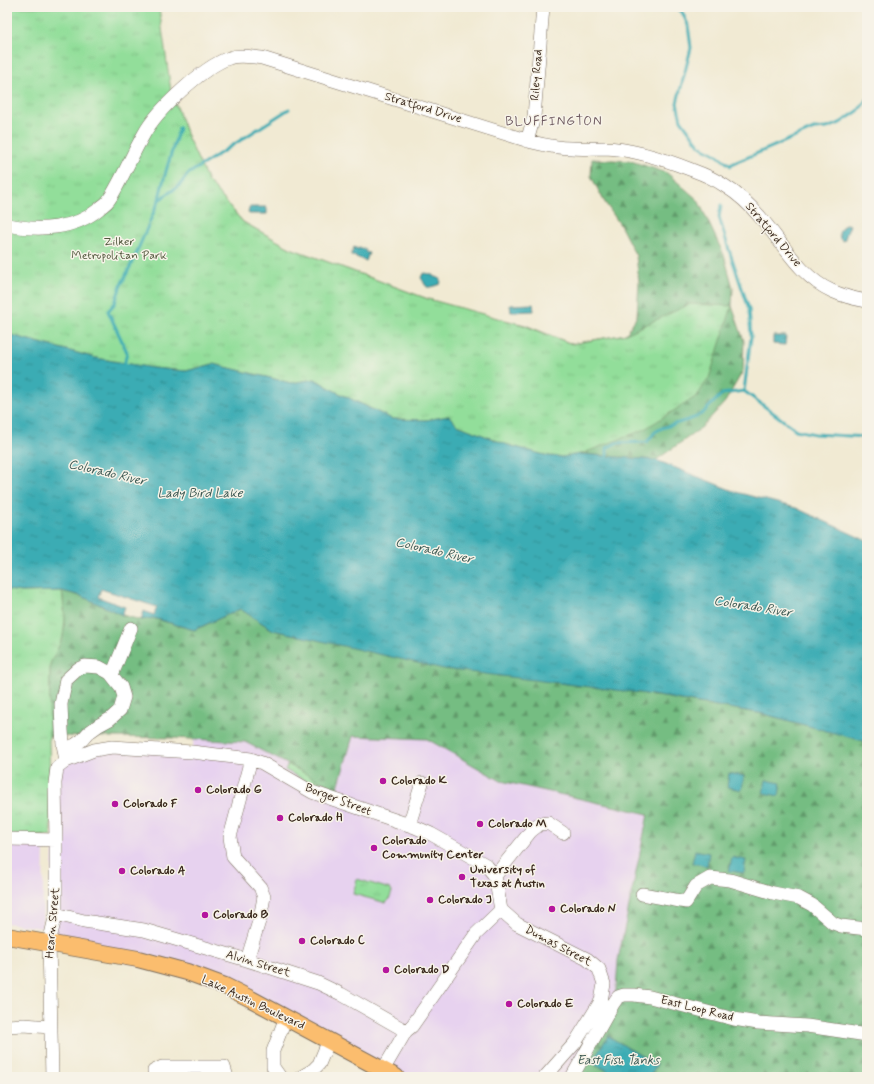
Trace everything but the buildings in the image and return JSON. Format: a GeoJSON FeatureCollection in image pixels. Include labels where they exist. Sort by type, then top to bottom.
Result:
{"type":"FeatureCollection","features":[{"type":"Feature","properties":{"kind":"main road","name":"Lake Austin Boulevard"},"geometry":{"type":"LineString","coordinates":[[7,936],[138,959],[186,972],[224,986],[286,1017],[389,1073]]}},
{"type":"Feature","properties":{"kind":"street","name":"Riley Road"},"geometry":{"type":"LineString","coordinates":[[527,141],[534,117],[543,7]]}},
{"type":"Feature","properties":{"kind":"street","name":"Stratford Drive"},"geometry":{"type":"LineString","coordinates":[[7,225],[37,228],[57,227],[77,222],[94,214],[108,202],[144,133],[168,104],[198,76],[213,66],[230,58],[244,56],[262,58],[527,141],[548,146],[626,150],[678,164],[724,185],[744,201],[760,217],[806,273],[819,283],[831,291],[851,298],[867,301]]}},
{"type":"Feature","properties":{"kind":"street"},"geometry":{"type":"LineString","coordinates":[[62,760],[88,733],[110,719],[120,710],[124,697],[121,688],[112,675],[130,628]]}},
{"type":"Feature","properties":{"kind":"street","name":"Hearn Street"},"geometry":{"type":"LineString","coordinates":[[52,1077],[49,943],[56,914],[55,783],[62,760],[60,704],[66,680],[78,669],[85,666],[99,667],[112,675]]}},
{"type":"Feature","properties":{"kind":"street","name":"Borger Street"},"geometry":{"type":"LineString","coordinates":[[62,760],[94,750],[112,747],[192,752],[251,759],[262,763],[312,792],[431,834],[486,865],[495,876]]}},
{"type":"Feature","properties":{"kind":"street"},"geometry":{"type":"LineString","coordinates":[[247,960],[260,918],[264,897],[260,887],[233,858],[230,837],[251,759]]}},
{"type":"Feature","properties":{"kind":"street"},"geometry":{"type":"LineString","coordinates":[[409,825],[422,783]]}},
{"type":"Feature","properties":{"kind":"street"},"geometry":{"type":"LineString","coordinates":[[389,1073],[406,1031],[412,1026],[476,934],[500,910],[495,876],[531,831],[540,824],[548,823],[564,833]]}},
{"type":"Feature","properties":{"kind":"street"},"geometry":{"type":"LineString","coordinates":[[7,839],[56,840]]}},
{"type":"Feature","properties":{"kind":"street"},"geometry":{"type":"LineString","coordinates":[[642,894],[686,902],[696,886],[710,878],[730,880],[774,893],[799,898],[812,905],[833,923],[841,926],[867,929]]}},
{"type":"Feature","properties":{"kind":"street","name":"Dumas Street"},"geometry":{"type":"LineString","coordinates":[[500,910],[517,924],[587,959],[599,969],[604,984],[601,1001],[575,1043],[545,1077]]}},
{"type":"Feature","properties":{"kind":"street","name":"Alvin Street"},"geometry":{"type":"LineString","coordinates":[[56,914],[144,930],[247,960],[318,983],[341,994],[406,1031]]}},
{"type":"Feature","properties":{"kind":"street","name":"East Loop Road"},"geometry":{"type":"LineString","coordinates":[[572,1077],[613,1004],[618,998],[624,995],[650,997],[734,1019],[758,1023],[807,1026],[867,1035]]}},
{"type":"Feature","properties":{"kind":"street"},"geometry":{"type":"LineString","coordinates":[[280,1077],[273,1067],[273,1051],[286,1017]]}},
{"type":"Feature","properties":{"kind":"street"},"geometry":{"type":"LineString","coordinates":[[7,1026],[24,1025],[50,1027]]}},
{"type":"Feature","properties":{"kind":"street"},"geometry":{"type":"LineString","coordinates":[[301,1077],[313,1070],[319,1064],[329,1040]]}},
{"type":"Feature","properties":{"kind":"street"},"geometry":{"type":"LineString","coordinates":[[155,1077],[154,1071],[162,1067],[224,1067],[227,1077]]}},
{"type":"Feature","properties":{"kind":"shaded area","name":"University of Texas at Austin"},"geometry":{"type":"Polygon","coordinates":[[[212,622],[764,714],[867,1077],[396,1077],[224,986],[49,943],[57,768],[94,750],[192,752],[212,622]]]}},
{"type":"Feature","properties":{"kind":"shaded area"},"geometry":{"type":"Polygon","coordinates":[[[7,845],[44,848],[42,928],[7,923],[7,845]]]}},
{"type":"Feature","properties":{"kind":"green space","name":"Zilker Metropolitan Park"},"geometry":{"type":"Polygon","coordinates":[[[7,7],[159,7],[171,91],[188,138],[208,181],[243,222],[290,248],[428,299],[523,325],[572,344],[626,334],[690,304],[732,306],[709,378],[697,396],[643,430],[581,454],[562,457],[548,456],[508,445],[457,425],[449,416],[426,420],[392,419],[335,391],[315,379],[291,383],[213,364],[186,371],[153,368],[96,358],[7,334],[7,7]]]}},
{"type":"Feature","properties":{"kind":"green space","name":"Zilker Metropolitan Park"},"geometry":{"type":"Polygon","coordinates":[[[177,107],[188,139],[208,181],[243,222],[290,248],[428,299],[525,325],[572,344],[626,334],[637,316],[639,282],[636,256],[619,223],[604,201],[591,176],[592,159],[631,161],[667,173],[698,200],[724,255],[733,288],[732,306],[744,341],[743,371],[725,402],[700,429],[656,460],[581,454],[562,457],[7,334],[7,234],[177,107]]]}},
{"type":"Feature","properties":{"kind":"green space"},"geometry":{"type":"Polygon","coordinates":[[[7,590],[22,592],[62,591],[65,618],[63,637],[50,664],[49,736],[51,836],[7,836],[7,590]]]}},
{"type":"Feature","properties":{"kind":"green space"},"geometry":{"type":"Polygon","coordinates":[[[62,591],[81,596],[122,615],[141,620],[153,618],[194,630],[240,609],[273,630],[764,714],[867,741],[867,1077],[568,1077],[615,1004],[618,960],[648,814],[501,781],[427,739],[353,736],[337,790],[245,742],[174,738],[49,736],[50,664],[63,637],[65,618],[62,591]]]}},
{"type":"Feature","properties":{"kind":"green space"},"geometry":{"type":"Polygon","coordinates":[[[298,745],[331,762],[318,787],[285,770],[298,745]]]}},
{"type":"Feature","properties":{"kind":"green space"},"geometry":{"type":"Polygon","coordinates":[[[357,879],[390,889],[392,892],[389,900],[386,903],[353,894],[357,879]]]}},
{"type":"Feature","properties":{"kind":"water"},"geometry":{"type":"Polygon","coordinates":[[[250,207],[266,207],[267,214],[249,214],[250,207]]]}},
{"type":"Feature","properties":{"kind":"water"},"geometry":{"type":"Polygon","coordinates":[[[848,224],[850,225],[844,241],[840,239],[839,233],[843,226],[848,224]]]}},
{"type":"Feature","properties":{"kind":"water"},"geometry":{"type":"Polygon","coordinates":[[[354,247],[358,249],[359,247],[366,250],[365,252],[369,253],[366,261],[351,255],[354,247]]]}},
{"type":"Feature","properties":{"kind":"water"},"geometry":{"type":"Polygon","coordinates":[[[425,273],[439,278],[441,282],[440,284],[427,287],[421,278],[425,273]]]}},
{"type":"Feature","properties":{"kind":"water"},"geometry":{"type":"Polygon","coordinates":[[[533,304],[534,311],[511,312],[510,305],[533,304]]]}},
{"type":"Feature","properties":{"kind":"water","name":"Lady Bird Lake"},"geometry":{"type":"Polygon","coordinates":[[[7,334],[96,358],[153,368],[186,371],[213,364],[291,383],[315,379],[335,391],[392,419],[426,420],[449,416],[457,425],[508,445],[548,456],[562,457],[581,454],[656,460],[736,492],[796,508],[867,541],[867,742],[764,714],[640,693],[444,669],[273,630],[240,609],[194,630],[153,618],[141,620],[144,611],[154,615],[157,607],[101,589],[98,597],[125,607],[122,615],[81,596],[62,591],[22,592],[7,590],[7,334]]]}},
{"type":"Feature","properties":{"kind":"water"},"geometry":{"type":"Polygon","coordinates":[[[773,336],[786,336],[785,345],[773,344],[773,336]]]}},
{"type":"Feature","properties":{"kind":"water"},"geometry":{"type":"Polygon","coordinates":[[[729,773],[744,776],[742,790],[727,787],[729,773]]]}},
{"type":"Feature","properties":{"kind":"water"},"geometry":{"type":"Polygon","coordinates":[[[766,780],[781,783],[779,796],[763,793],[766,780]]]}},
{"type":"Feature","properties":{"kind":"water"},"geometry":{"type":"Polygon","coordinates":[[[695,850],[709,853],[707,866],[692,863],[695,850]]]}},
{"type":"Feature","properties":{"kind":"water"},"geometry":{"type":"Polygon","coordinates":[[[732,857],[746,860],[744,873],[729,871],[732,857]]]}},
{"type":"Feature","properties":{"kind":"water","name":"East Fish Tanks"},"geometry":{"type":"Polygon","coordinates":[[[608,1036],[657,1065],[649,1077],[617,1077],[592,1062],[608,1036]]]}},
{"type":"Feature","properties":{"kind":"waterway"},"geometry":{"type":"LineString","coordinates":[[676,7],[682,12],[688,25],[691,48],[677,103],[681,120],[700,146],[717,155],[731,166],[732,164],[814,129],[827,128],[840,123],[858,111],[867,99]]}},
{"type":"Feature","properties":{"kind":"waterway"},"geometry":{"type":"LineString","coordinates":[[124,366],[127,352],[108,311],[115,303],[121,285],[159,200],[180,185],[188,174],[289,109]]}},
{"type":"Feature","properties":{"kind":"waterway"},"geometry":{"type":"LineString","coordinates":[[159,199],[179,128]]}},
{"type":"Feature","properties":{"kind":"waterway"},"geometry":{"type":"LineString","coordinates":[[721,205],[719,217],[749,309],[751,337],[744,391]]}},
{"type":"Feature","properties":{"kind":"waterway"},"geometry":{"type":"LineString","coordinates":[[607,460],[607,448],[616,443],[647,442],[655,432],[662,428],[694,418],[703,413],[722,394],[744,391],[796,430],[815,434],[867,437]]}},
{"type":"Feature","properties":{"kind":"place","name":"Colorado K"},"geometry":{"type":"Point","coordinates":[383,781]}},
{"type":"Feature","properties":{"kind":"place","name":"Colorado G"},"geometry":{"type":"Point","coordinates":[198,790]}},
{"type":"Feature","properties":{"kind":"place","name":"Colorado F"},"geometry":{"type":"Point","coordinates":[115,804]}},
{"type":"Feature","properties":{"kind":"place","name":"Colorado H"},"geometry":{"type":"Point","coordinates":[280,818]}},
{"type":"Feature","properties":{"kind":"place","name":"Colorado M"},"geometry":{"type":"Point","coordinates":[480,824]}},
{"type":"Feature","properties":{"kind":"place","name":"Colorado Community Center"},"geometry":{"type":"Point","coordinates":[374,848]}},
{"type":"Feature","properties":{"kind":"place","name":"Colorado A"},"geometry":{"type":"Point","coordinates":[122,871]}},
{"type":"Feature","properties":{"kind":"place","name":"University of Texas at Austin"},"geometry":{"type":"Point","coordinates":[462,877]}},
{"type":"Feature","properties":{"kind":"place","name":"Colorado J"},"geometry":{"type":"Point","coordinates":[430,900]}},
{"type":"Feature","properties":{"kind":"place","name":"Colorado N"},"geometry":{"type":"Point","coordinates":[552,909]}},
{"type":"Feature","properties":{"kind":"place","name":"Colorado B"},"geometry":{"type":"Point","coordinates":[205,915]}},
{"type":"Feature","properties":{"kind":"place","name":"Colorado C"},"geometry":{"type":"Point","coordinates":[302,941]}},
{"type":"Feature","properties":{"kind":"place","name":"Colorado D"},"geometry":{"type":"Point","coordinates":[386,970]}},
{"type":"Feature","properties":{"kind":"place","name":"Colorado E"},"geometry":{"type":"Point","coordinates":[509,1004]}},
{"type":"Feature","properties":{"kind":"district","name":"BLUFFINGTON"},"geometry":{"type":"Point","coordinates":[554,121]}},
{"type":"Feature","properties":{"kind":"water label","name":"Colorado River"},"geometry":{"type":"Point","coordinates":[107,473]}},
{"type":"Feature","properties":{"kind":"water label","name":"Colorado River"},"geometry":{"type":"Point","coordinates":[434,551]}},
{"type":"Feature","properties":{"kind":"water label","name":"Colorado River"},"geometry":{"type":"Point","coordinates":[753,607]}}]}
